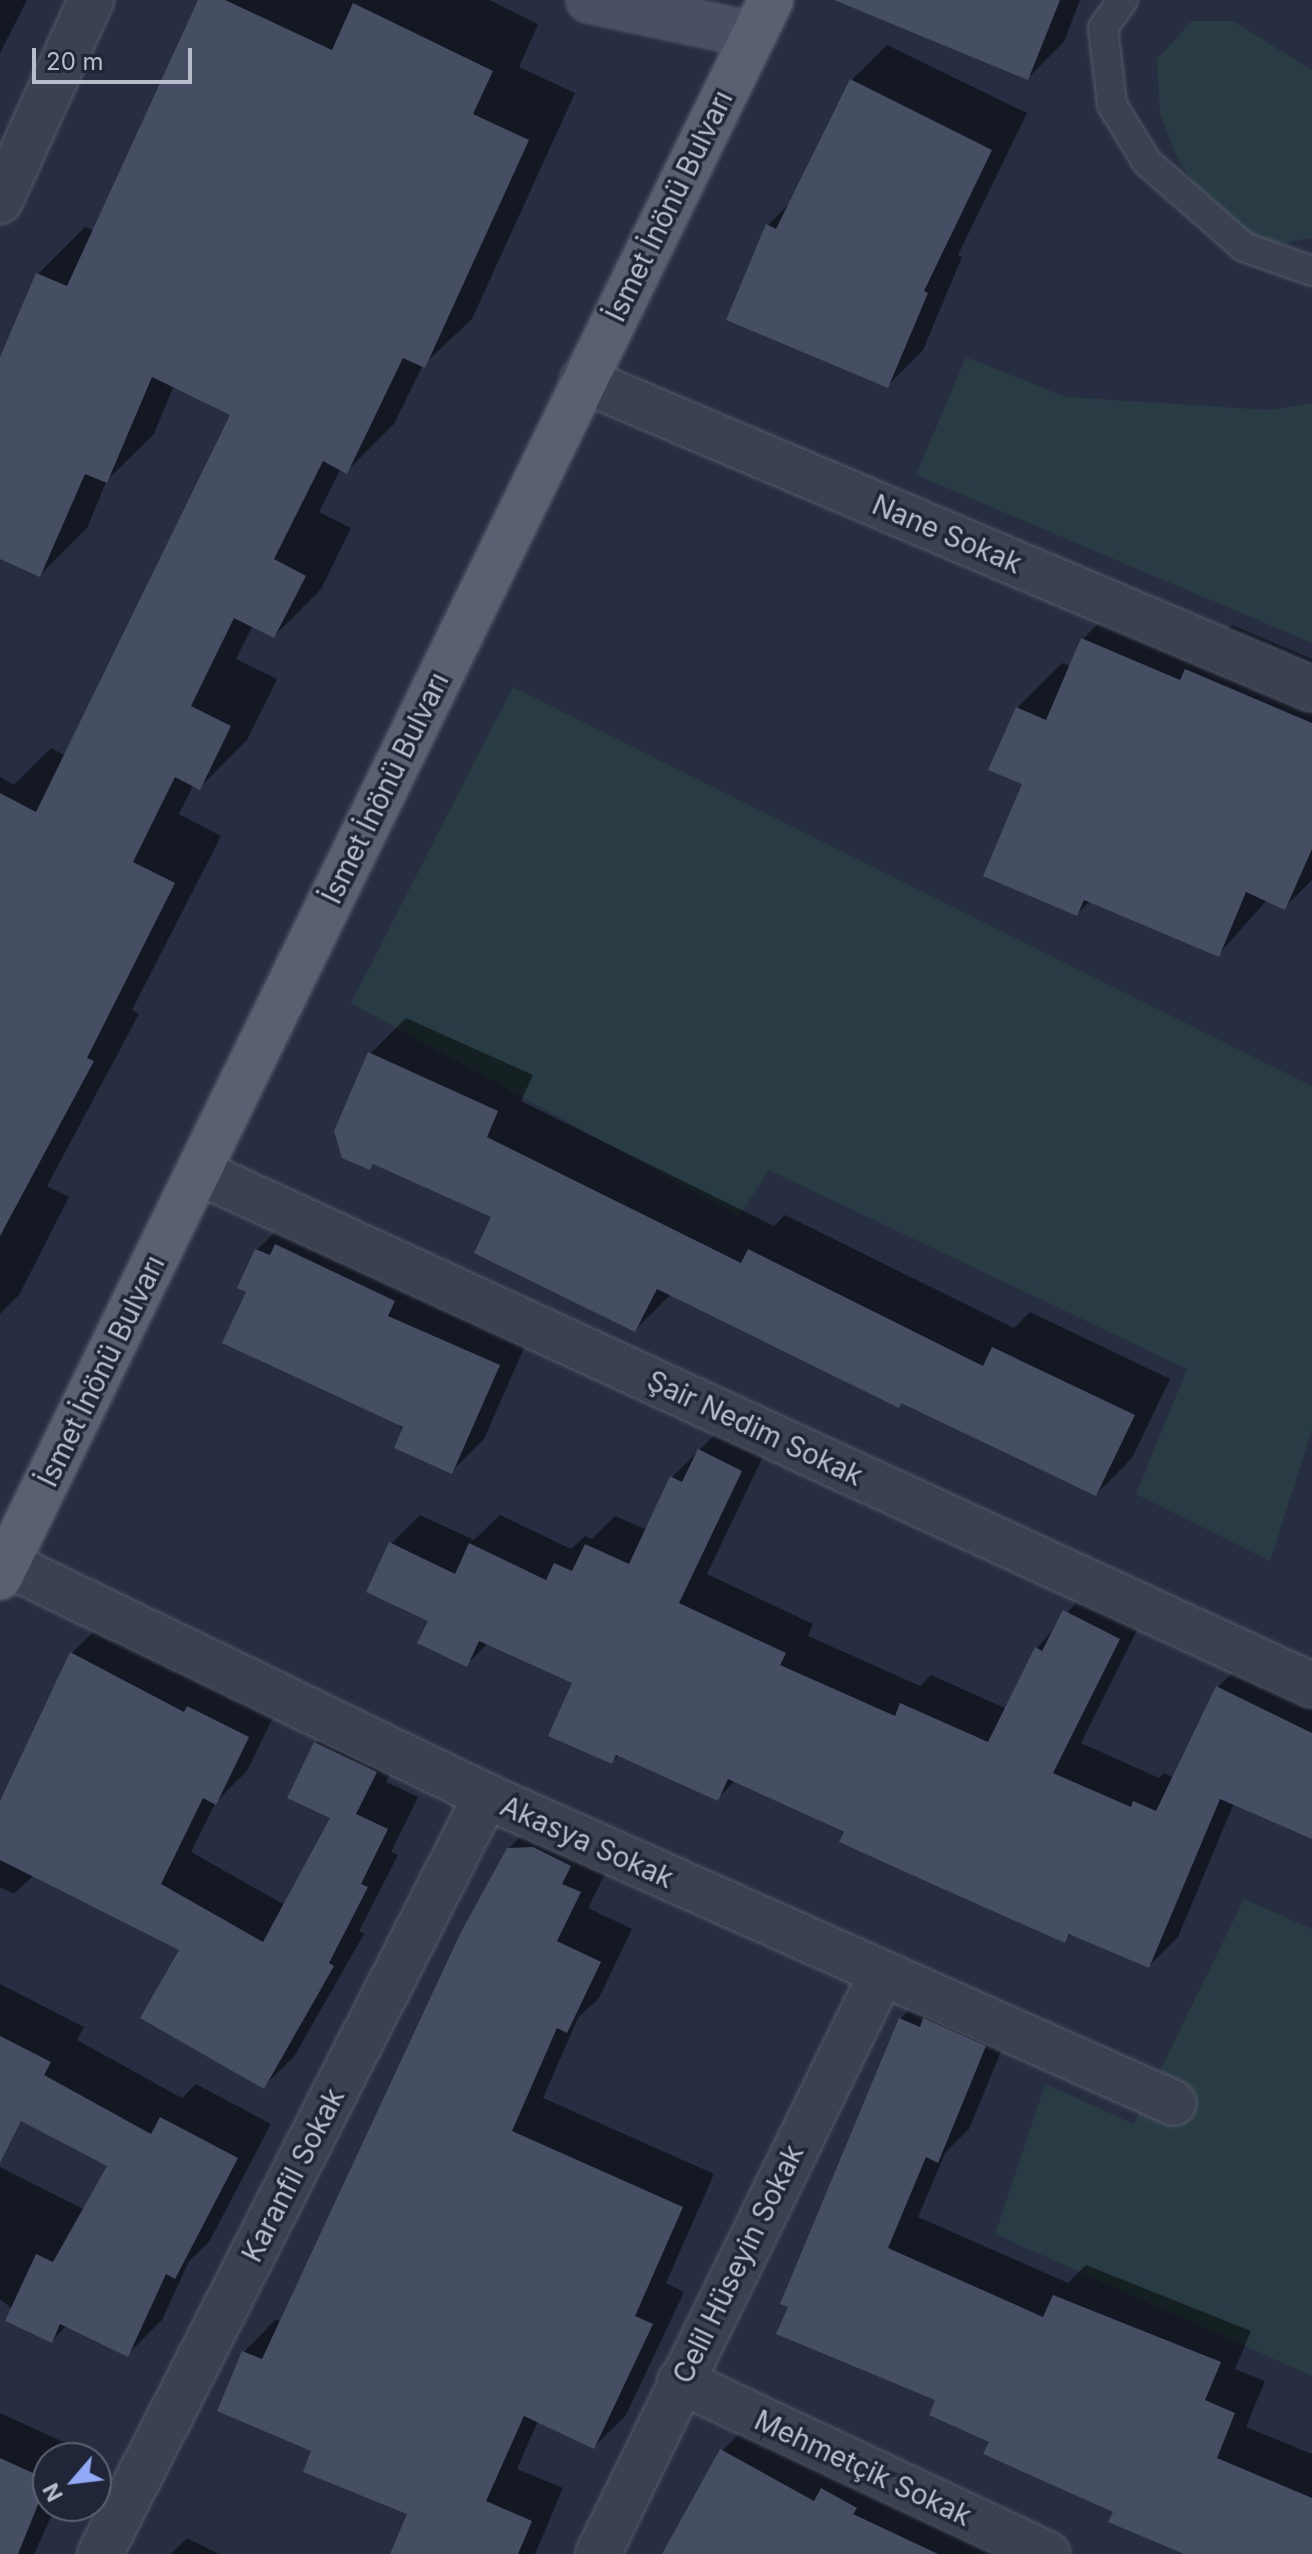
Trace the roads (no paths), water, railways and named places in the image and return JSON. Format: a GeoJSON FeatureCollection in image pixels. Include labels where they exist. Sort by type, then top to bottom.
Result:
{"type":"FeatureCollection","features":[{"type":"Feature","properties":{"kind":"main road","name":"İsmet İnönü Bulvarı"},"geometry":{"type":"LineString","coordinates":[[3,1570],[762,18]]}},
{"type":"Feature","properties":{"kind":"street"},"geometry":{"type":"LineString","coordinates":[[0,201],[91,0]]}},
{"type":"Feature","properties":{"kind":"street"},"geometry":{"type":"LineString","coordinates":[[589,0],[762,18]]}},
{"type":"Feature","properties":{"kind":"street","name":"Nane Sokak"},"geometry":{"type":"LineString","coordinates":[[583,380],[1312,689]]}},
{"type":"Feature","properties":{"kind":"street","name":"Şair Nedim Sokak"},"geometry":{"type":"LineString","coordinates":[[199,1172],[1312,1685]]}},
{"type":"Feature","properties":{"kind":"street","name":"Akasya Sokak"},"geometry":{"type":"LineString","coordinates":[[3,1570],[486,1796],[881,1975],[1174,2103]]}},
{"type":"Feature","properties":{"kind":"street","name":"Karanfil Sokak"},"geometry":{"type":"LineString","coordinates":[[100,2554],[486,1796]]}},
{"type":"Feature","properties":{"kind":"street","name":"Celil Hüseyin Sokak"},"geometry":{"type":"LineString","coordinates":[[598,2554],[881,1975]]}},
{"type":"Feature","properties":{"kind":"street","name":"Mehmetçik Sokak"},"geometry":{"type":"LineString","coordinates":[[680,2381],[1047,2554]]}},
{"type":"Feature","properties":{"kind":"lane"},"geometry":{"type":"LineString","coordinates":[[1123,0],[1103,28],[1112,105],[1147,162],[1244,247],[1312,271]]}}]}
